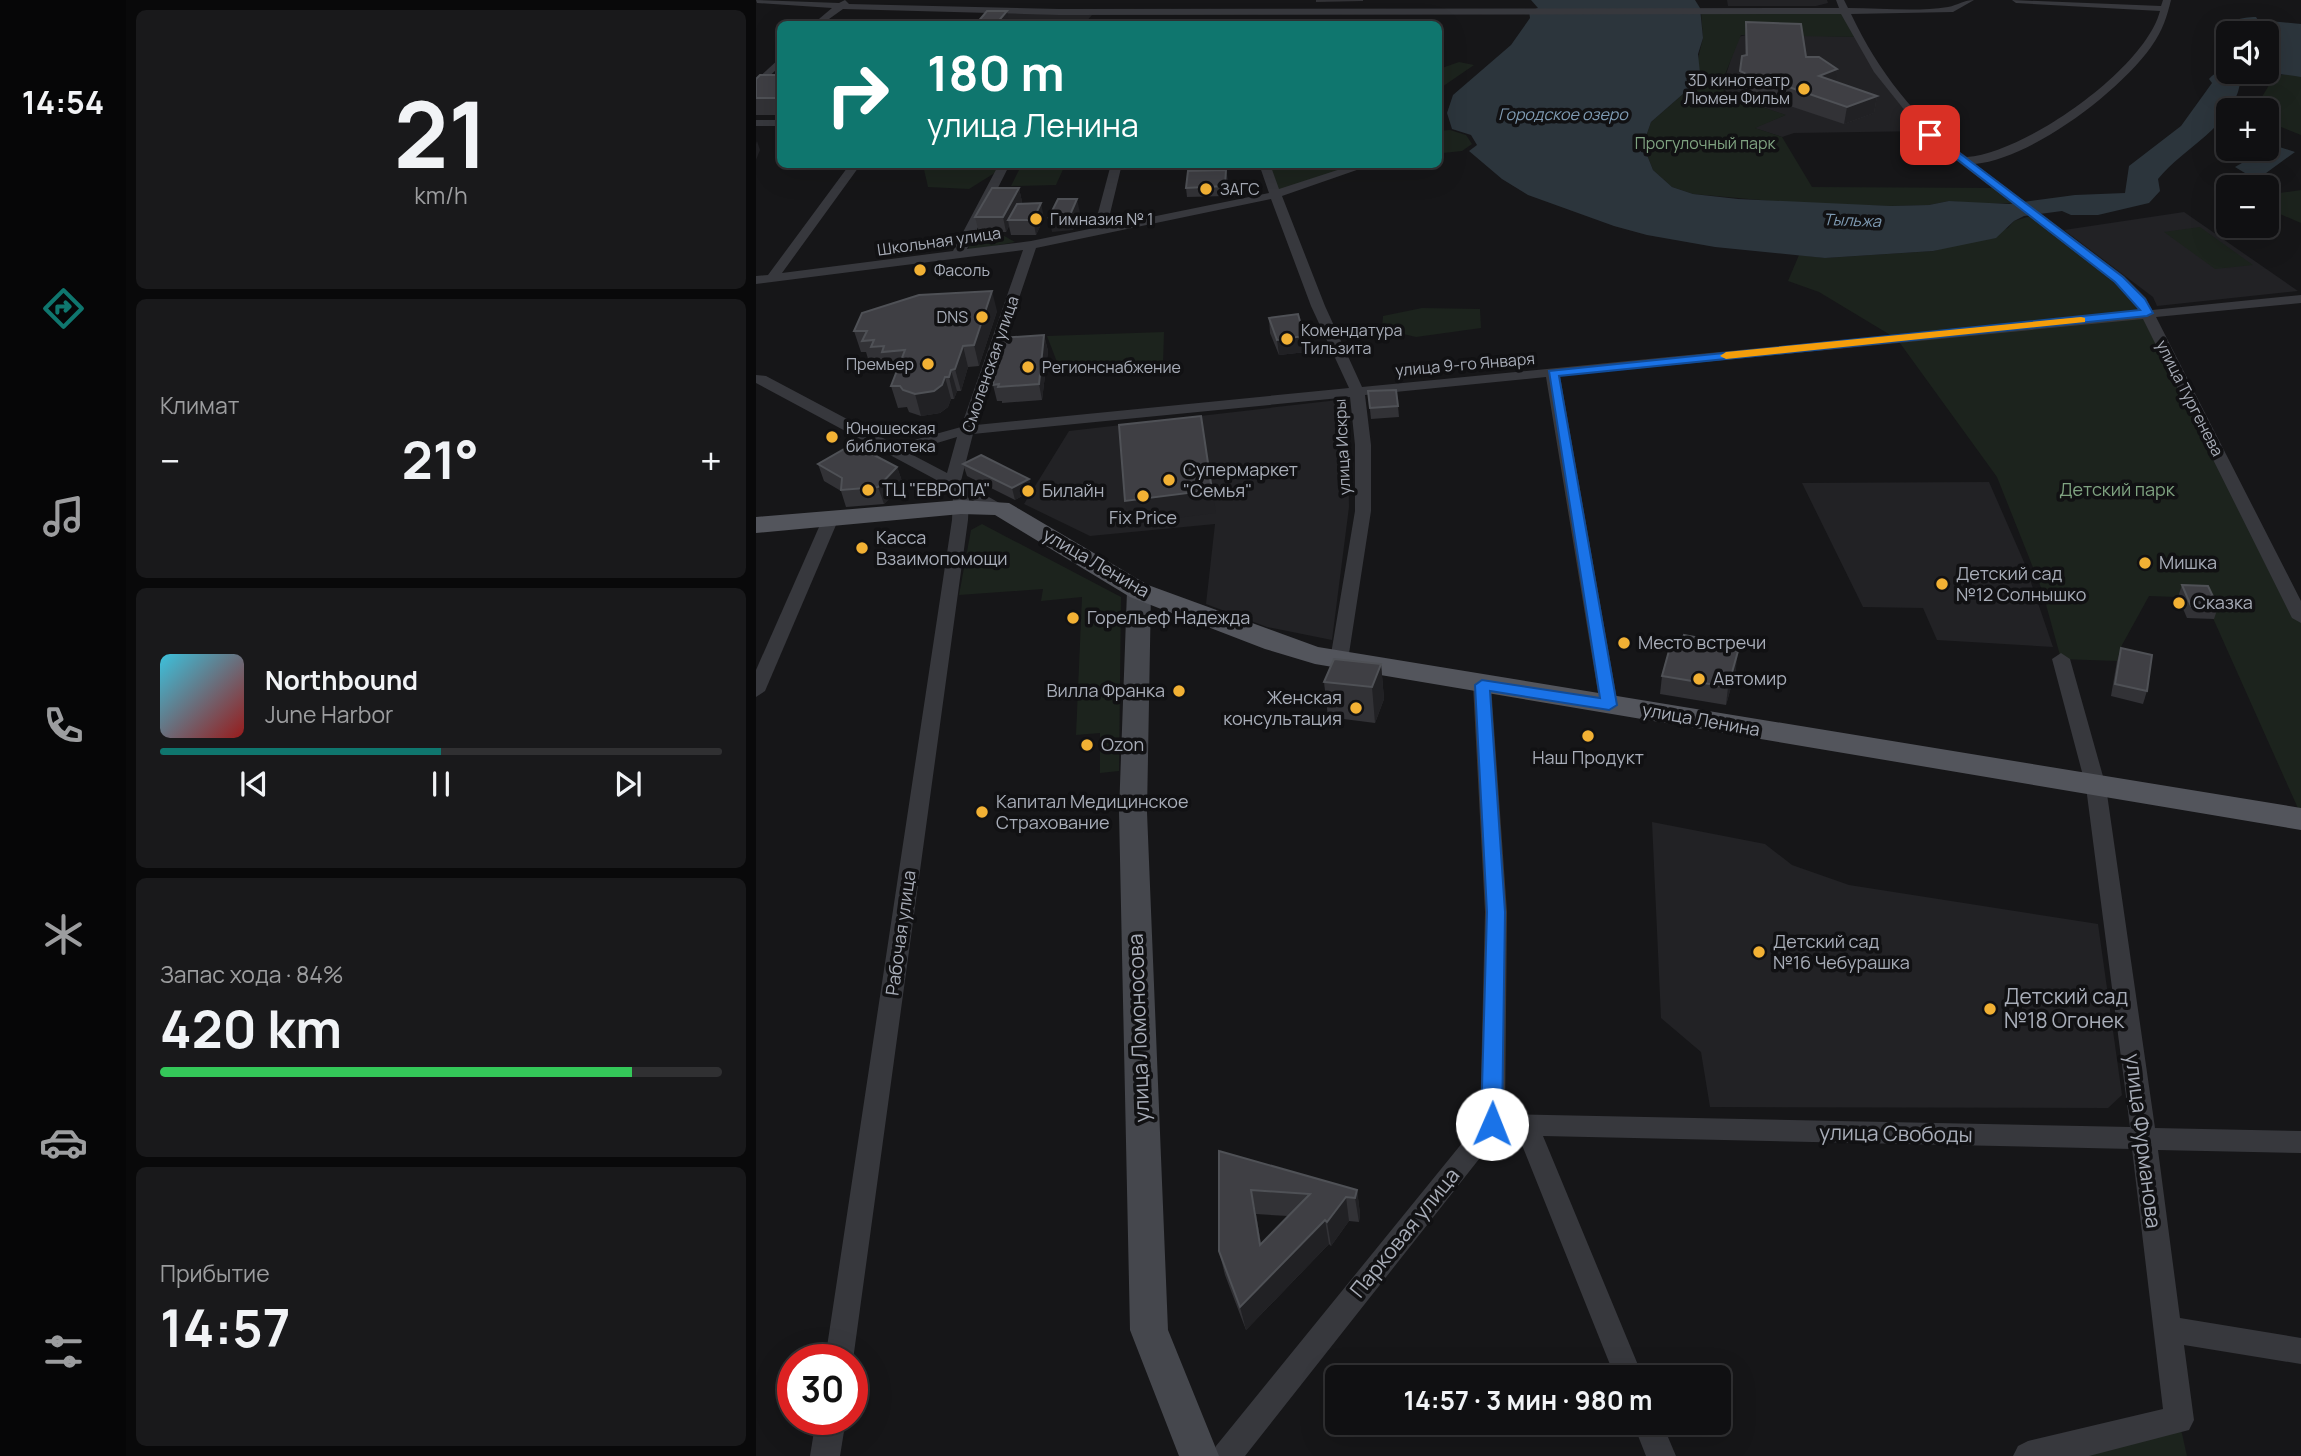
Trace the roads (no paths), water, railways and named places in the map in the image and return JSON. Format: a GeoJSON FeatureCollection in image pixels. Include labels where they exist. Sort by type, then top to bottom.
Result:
{"type":"FeatureCollection","features":[{"type":"Feature","properties":{"kind":"main road","name":"улица Ленина"},"geometry":{"type":"LineString","coordinates":[[957,492],[1000,508],[1139,591],[1275,643],[1339,660],[2301,819]]}},
{"type":"Feature","properties":{"kind":"main road"},"geometry":{"type":"LineString","coordinates":[[756,525],[831,518],[957,492]]}},
{"type":"Feature","properties":{"kind":"street"},"geometry":{"type":"LineString","coordinates":[[757,0],[1059,12],[1938,11],[1953,9],[1970,0]]}},
{"type":"Feature","properties":{"kind":"street"},"geometry":{"type":"LineString","coordinates":[[1059,12],[1065,0]]}},
{"type":"Feature","properties":{"kind":"street"},"geometry":{"type":"LineString","coordinates":[[1168,12],[1174,0]]}},
{"type":"Feature","properties":{"kind":"street"},"geometry":{"type":"LineString","coordinates":[[1299,21],[1302,0]]}},
{"type":"Feature","properties":{"kind":"street","name":"улица Тургенева"},"geometry":{"type":"LineString","coordinates":[[1840,0],[1883,75],[1909,112],[1930,135],[2119,279],[2141,301],[2301,618]]}},
{"type":"Feature","properties":{"kind":"street"},"geometry":{"type":"LineString","coordinates":[[1964,161],[1996,157],[2074,114],[2132,63],[2156,36],[2167,4],[2015,0]]}},
{"type":"Feature","properties":{"kind":"street"},"geometry":{"type":"LineString","coordinates":[[821,21],[845,3]]}},
{"type":"Feature","properties":{"kind":"street"},"geometry":{"type":"LineString","coordinates":[[985,19],[992,10]]}},
{"type":"Feature","properties":{"kind":"street"},"geometry":{"type":"LineString","coordinates":[[756,86],[777,64]]}},
{"type":"Feature","properties":{"kind":"street"},"geometry":{"type":"LineString","coordinates":[[756,123],[777,123]]}},
{"type":"Feature","properties":{"kind":"street"},"geometry":{"type":"LineString","coordinates":[[771,280],[853,168]]}},
{"type":"Feature","properties":{"kind":"street"},"geometry":{"type":"LineString","coordinates":[[958,254],[1003,168]]}},
{"type":"Feature","properties":{"kind":"street"},"geometry":{"type":"LineString","coordinates":[[1100,230],[1116,168]]}},
{"type":"Feature","properties":{"kind":"street","name":"улица Искры"},"geometry":{"type":"LineString","coordinates":[[1265,168],[1318,306],[1357,391],[1363,445],[1363,511],[1339,660]]}},
{"type":"Feature","properties":{"kind":"street","name":"Школьная улица"},"geometry":{"type":"LineString","coordinates":[[756,281],[1031,245],[1274,195],[1357,168]]}},
{"type":"Feature","properties":{"kind":"street","name":"Смоленская улица"},"geometry":{"type":"LineString","coordinates":[[957,492],[967,430],[1031,245]]}},
{"type":"Feature","properties":{"kind":"street","name":"улица 9-го Января"},"geometry":{"type":"LineString","coordinates":[[892,451],[967,430],[2301,299]]}},
{"type":"Feature","properties":{"kind":"street"},"geometry":{"type":"LineString","coordinates":[[1553,374],[1609,705]]}},
{"type":"Feature","properties":{"kind":"street","name":"улица Ленина"},"geometry":{"type":"LineString","coordinates":[[756,379],[761,379],[892,451],[957,492]]}},
{"type":"Feature","properties":{"kind":"street","name":"Рабочая улица"},"geometry":{"type":"LineString","coordinates":[[841,1344],[957,492]]}},
{"type":"Feature","properties":{"kind":"street"},"geometry":{"type":"LineString","coordinates":[[756,691],[831,518]]}},
{"type":"Feature","properties":{"kind":"street","name":"улица Ломоносова"},"geometry":{"type":"LineString","coordinates":[[1139,591],[1133,813],[1149,1330],[1199,1456]]}},
{"type":"Feature","properties":{"kind":"street","name":"улица Фурманова"},"geometry":{"type":"LineString","coordinates":[[2061,659],[2096,787],[2179,1420]]}},
{"type":"Feature","properties":{"kind":"street"},"geometry":{"type":"LineString","coordinates":[[1482,685],[1496,912],[1492,1124]]}},
{"type":"Feature","properties":{"kind":"street","name":"улица Свободы"},"geometry":{"type":"LineString","coordinates":[[1492,1124],[2301,1142]]}},
{"type":"Feature","properties":{"kind":"street","name":"Парковая улица"},"geometry":{"type":"LineString","coordinates":[[1226,1456],[1492,1124]]}},
{"type":"Feature","properties":{"kind":"street"},"geometry":{"type":"LineString","coordinates":[[1526,1125],[1624,1365]]}},
{"type":"Feature","properties":{"kind":"street"},"geometry":{"type":"LineString","coordinates":[[2167,1329],[2301,1351]]}},
{"type":"Feature","properties":{"kind":"street"},"geometry":{"type":"LineString","coordinates":[[2028,1456],[2179,1420]]}},
{"type":"Feature","properties":{"kind":"street"},"geometry":{"type":"LineString","coordinates":[[825,1456],[828,1435]]}},
{"type":"Feature","properties":{"kind":"street"},"geometry":{"type":"LineString","coordinates":[[1652,1435],[1661,1456]]}},
{"type":"Feature","properties":{"kind":"water","name":"Городское озеро"},"geometry":{"type":"Polygon","coordinates":[[[1531,0],[1695,0],[1700,8],[1703,38],[1698,54],[1700,73],[1691,87],[1651,122],[1643,145],[1653,170],[1672,187],[1693,194],[1738,199],[1891,206],[1929,205],[1949,201],[2009,204],[2075,195],[2125,193],[2129,166],[2181,126],[2212,83],[2209,79],[2214,74],[2216,73],[2216,84],[2240,84],[2235,98],[2216,98],[2216,126],[2158,179],[2160,191],[2149,203],[2098,215],[2071,215],[2062,211],[2024,216],[2014,221],[1996,238],[1933,251],[1825,258],[1715,247],[1614,226],[1528,195],[1502,179],[1469,151],[1477,145],[1471,135],[1452,129],[1447,113],[1453,95],[1511,45],[1530,18],[1529,11],[1538,8],[1531,0]]]}},
{"type":"Feature","properties":{"kind":"water","name":"Городское озеро"},"geometry":{"type":"Polygon","coordinates":[[[2256,17],[2258,20],[2269,21],[2234,21],[2256,17]]]}},
{"type":"Feature","properties":{"kind":"water","name":"Городское озеро"},"geometry":{"type":"Polygon","coordinates":[[[2279,22],[2301,24],[2301,77],[2279,75],[2279,22]]]}},
{"type":"Feature","properties":{"kind":"water"},"geometry":{"type":"Polygon","coordinates":[[[2279,147],[2295,152],[2263,175],[2245,173],[2235,167],[2245,161],[2279,161],[2279,147]]]}},
{"type":"Feature","properties":{"kind":"place","name":"3D кинотеатр Люмен Фильм"},"geometry":{"type":"Point","coordinates":[1804,89]}},
{"type":"Feature","properties":{"kind":"place","name":"ЗАГС"},"geometry":{"type":"Point","coordinates":[1206,189]}},
{"type":"Feature","properties":{"kind":"place","name":"Гимназия № 1"},"geometry":{"type":"Point","coordinates":[1036,219]}},
{"type":"Feature","properties":{"kind":"place","name":"Фасоль"},"geometry":{"type":"Point","coordinates":[920,270]}},
{"type":"Feature","properties":{"kind":"place","name":"DNS"},"geometry":{"type":"Point","coordinates":[982,317]}},
{"type":"Feature","properties":{"kind":"place","name":"Комендатура Тильзита"},"geometry":{"type":"Point","coordinates":[1287,339]}},
{"type":"Feature","properties":{"kind":"place","name":"Премьер"},"geometry":{"type":"Point","coordinates":[928,364]}},
{"type":"Feature","properties":{"kind":"place","name":"Регионснабжение"},"geometry":{"type":"Point","coordinates":[1028,367]}},
{"type":"Feature","properties":{"kind":"place","name":"Юношеская библиотека"},"geometry":{"type":"Point","coordinates":[832,437]}},
{"type":"Feature","properties":{"kind":"place","name":"Супермаркет \"Семья\""},"geometry":{"type":"Point","coordinates":[1169,480]}},
{"type":"Feature","properties":{"kind":"place","name":"ТЦ \"ЕВРОПА\""},"geometry":{"type":"Point","coordinates":[868,490]}},
{"type":"Feature","properties":{"kind":"place","name":"Билайн"},"geometry":{"type":"Point","coordinates":[1028,491]}},
{"type":"Feature","properties":{"kind":"place","name":"Fix Price"},"geometry":{"type":"Point","coordinates":[1143,496]}},
{"type":"Feature","properties":{"kind":"place","name":"Касса Взаимопомощи"},"geometry":{"type":"Point","coordinates":[862,548]}},
{"type":"Feature","properties":{"kind":"place","name":"Мишка"},"geometry":{"type":"Point","coordinates":[2145,563]}},
{"type":"Feature","properties":{"kind":"place","name":"Детский сад №12 Солнышко"},"geometry":{"type":"Point","coordinates":[1942,584]}},
{"type":"Feature","properties":{"kind":"place","name":"Сказка"},"geometry":{"type":"Point","coordinates":[2179,603]}},
{"type":"Feature","properties":{"kind":"place","name":"Горельеф Надежда"},"geometry":{"type":"Point","coordinates":[1073,618]}},
{"type":"Feature","properties":{"kind":"place","name":"Место встречи"},"geometry":{"type":"Point","coordinates":[1624,643]}},
{"type":"Feature","properties":{"kind":"place","name":"Автомир"},"geometry":{"type":"Point","coordinates":[1699,679]}},
{"type":"Feature","properties":{"kind":"place","name":"Вилла Франка"},"geometry":{"type":"Point","coordinates":[1179,691]}},
{"type":"Feature","properties":{"kind":"place","name":"Женская консультация"},"geometry":{"type":"Point","coordinates":[1356,708]}},
{"type":"Feature","properties":{"kind":"place","name":"Наш Продукт"},"geometry":{"type":"Point","coordinates":[1588,736]}},
{"type":"Feature","properties":{"kind":"place","name":"Ozon"},"geometry":{"type":"Point","coordinates":[1087,745]}},
{"type":"Feature","properties":{"kind":"place","name":"Капитал Медицинское Страхование"},"geometry":{"type":"Point","coordinates":[982,812]}},
{"type":"Feature","properties":{"kind":"place","name":"Детский сад №16 Чебурашка"},"geometry":{"type":"Point","coordinates":[1759,952]}},
{"type":"Feature","properties":{"kind":"place","name":"Детский сад №18 Огонек"},"geometry":{"type":"Point","coordinates":[1990,1009]}},
{"type":"Feature","properties":{"kind":"park label","name":"Прогулочный парк"},"geometry":{"type":"Point","coordinates":[1705,143]}},
{"type":"Feature","properties":{"kind":"park label","name":"Детский парк"},"geometry":{"type":"Point","coordinates":[2117,490]}},
{"type":"Feature","properties":{"kind":"water label","name":"Тыльжа"},"geometry":{"type":"Point","coordinates":[1852,220]}}]}
